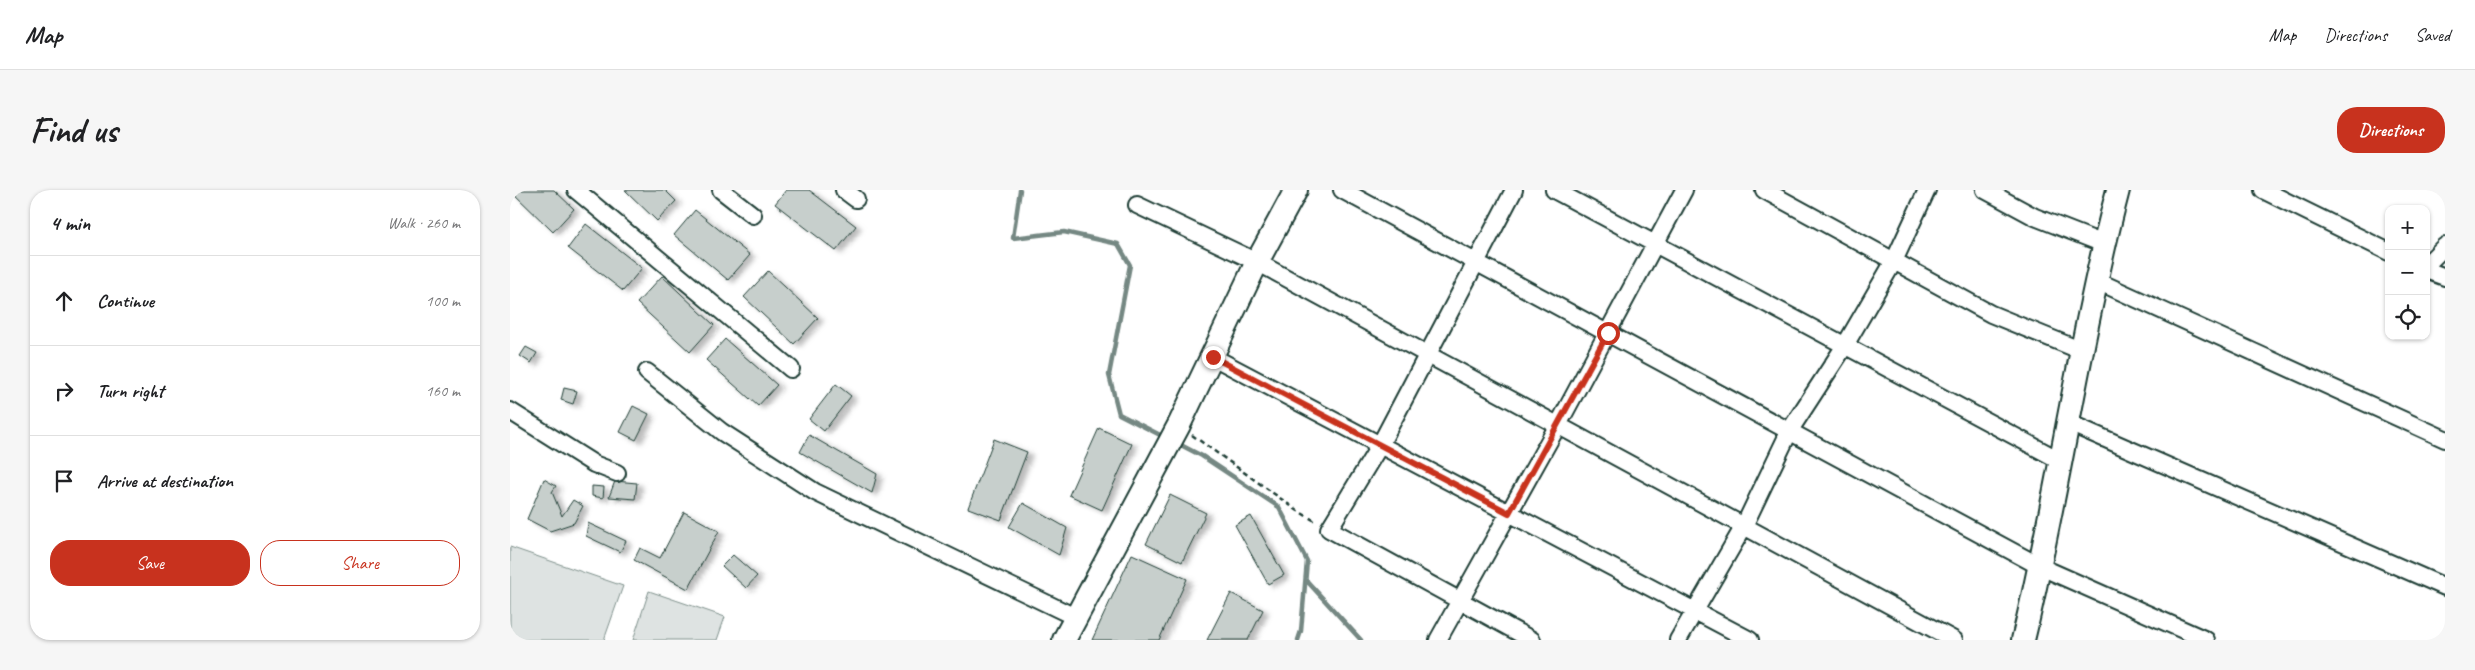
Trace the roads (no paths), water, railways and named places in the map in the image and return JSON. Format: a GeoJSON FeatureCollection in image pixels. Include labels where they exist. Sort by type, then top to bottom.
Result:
{"type":"FeatureCollection","features":[{"type":"Feature","properties":{"kind":"street"},"geometry":{"type":"LineString","coordinates":[[576,190],[791,369]]}},
{"type":"Feature","properties":{"kind":"street"},"geometry":{"type":"LineString","coordinates":[[721,190],[753,214]]}},
{"type":"Feature","properties":{"kind":"street"},"geometry":{"type":"LineString","coordinates":[[1064,640],[1161,460],[1213,357],[1257,262],[1296,190]]}},
{"type":"Feature","properties":{"kind":"street"},"geometry":{"type":"LineString","coordinates":[[1342,190],[2041,567],[2206,640]]}},
{"type":"Feature","properties":{"kind":"street"},"geometry":{"type":"LineString","coordinates":[[1514,190],[1380,444],[1329,529],[1532,640]]}},
{"type":"Feature","properties":{"kind":"street"},"geometry":{"type":"LineString","coordinates":[[1554,190],[1844,347],[2061,461]]}},
{"type":"Feature","properties":{"kind":"street"},"geometry":{"type":"LineString","coordinates":[[1438,640],[1558,425],[1684,190]]}},
{"type":"Feature","properties":{"kind":"street"},"geometry":{"type":"LineString","coordinates":[[1764,190],[1991,314],[2082,351]]}},
{"type":"Feature","properties":{"kind":"street"},"geometry":{"type":"LineString","coordinates":[[1678,640],[1744,526],[1790,430],[1844,347],[1894,261],[1927,190]]}},
{"type":"Feature","properties":{"kind":"street"},"geometry":{"type":"LineString","coordinates":[[1985,190],[2035,217],[2104,244]]}},
{"type":"Feature","properties":{"kind":"street"},"geometry":{"type":"LineString","coordinates":[[2024,640],[2041,567],[2095,280],[2118,190]]}},
{"type":"Feature","properties":{"kind":"street"},"geometry":{"type":"LineString","coordinates":[[2264,190],[2385,250]]}},
{"type":"Feature","properties":{"kind":"street"},"geometry":{"type":"LineString","coordinates":[[1137,205],[1257,262],[1954,640]]}},
{"type":"Feature","properties":{"kind":"street"},"geometry":{"type":"LineString","coordinates":[[2430,261],[2445,246]]}},
{"type":"Feature","properties":{"kind":"street"},"geometry":{"type":"LineString","coordinates":[[2430,271],[2445,277]]}},
{"type":"Feature","properties":{"kind":"street"},"geometry":{"type":"LineString","coordinates":[[2095,280],[2445,439]]}},
{"type":"Feature","properties":{"kind":"street"},"geometry":{"type":"LineString","coordinates":[[1213,357],[1750,640]]}},
{"type":"Feature","properties":{"kind":"street"},"geometry":{"type":"LineString","coordinates":[[647,372],[722,432],[815,492],[1075,617]]}},
{"type":"Feature","properties":{"kind":"street"},"geometry":{"type":"LineString","coordinates":[[510,411],[594,464],[617,472]]}},
{"type":"Feature","properties":{"kind":"street"},"geometry":{"type":"LineString","coordinates":[[2069,423],[2445,586]]}},
{"type":"Feature","properties":{"kind":"waterway"},"geometry":{"type":"LineString","coordinates":[[1020,190],[1013,238],[1064,232],[1118,244],[1130,265],[1109,375],[1119,414],[1166,438]]}},
{"type":"Feature","properties":{"kind":"waterway"},"geometry":{"type":"LineString","coordinates":[[1177,443],[1202,456],[1279,507],[1307,561],[1301,631],[1298,640]]}},
{"type":"Feature","properties":{"kind":"waterway"},"geometry":{"type":"LineString","coordinates":[[1306,580],[1361,640]]}}]}
